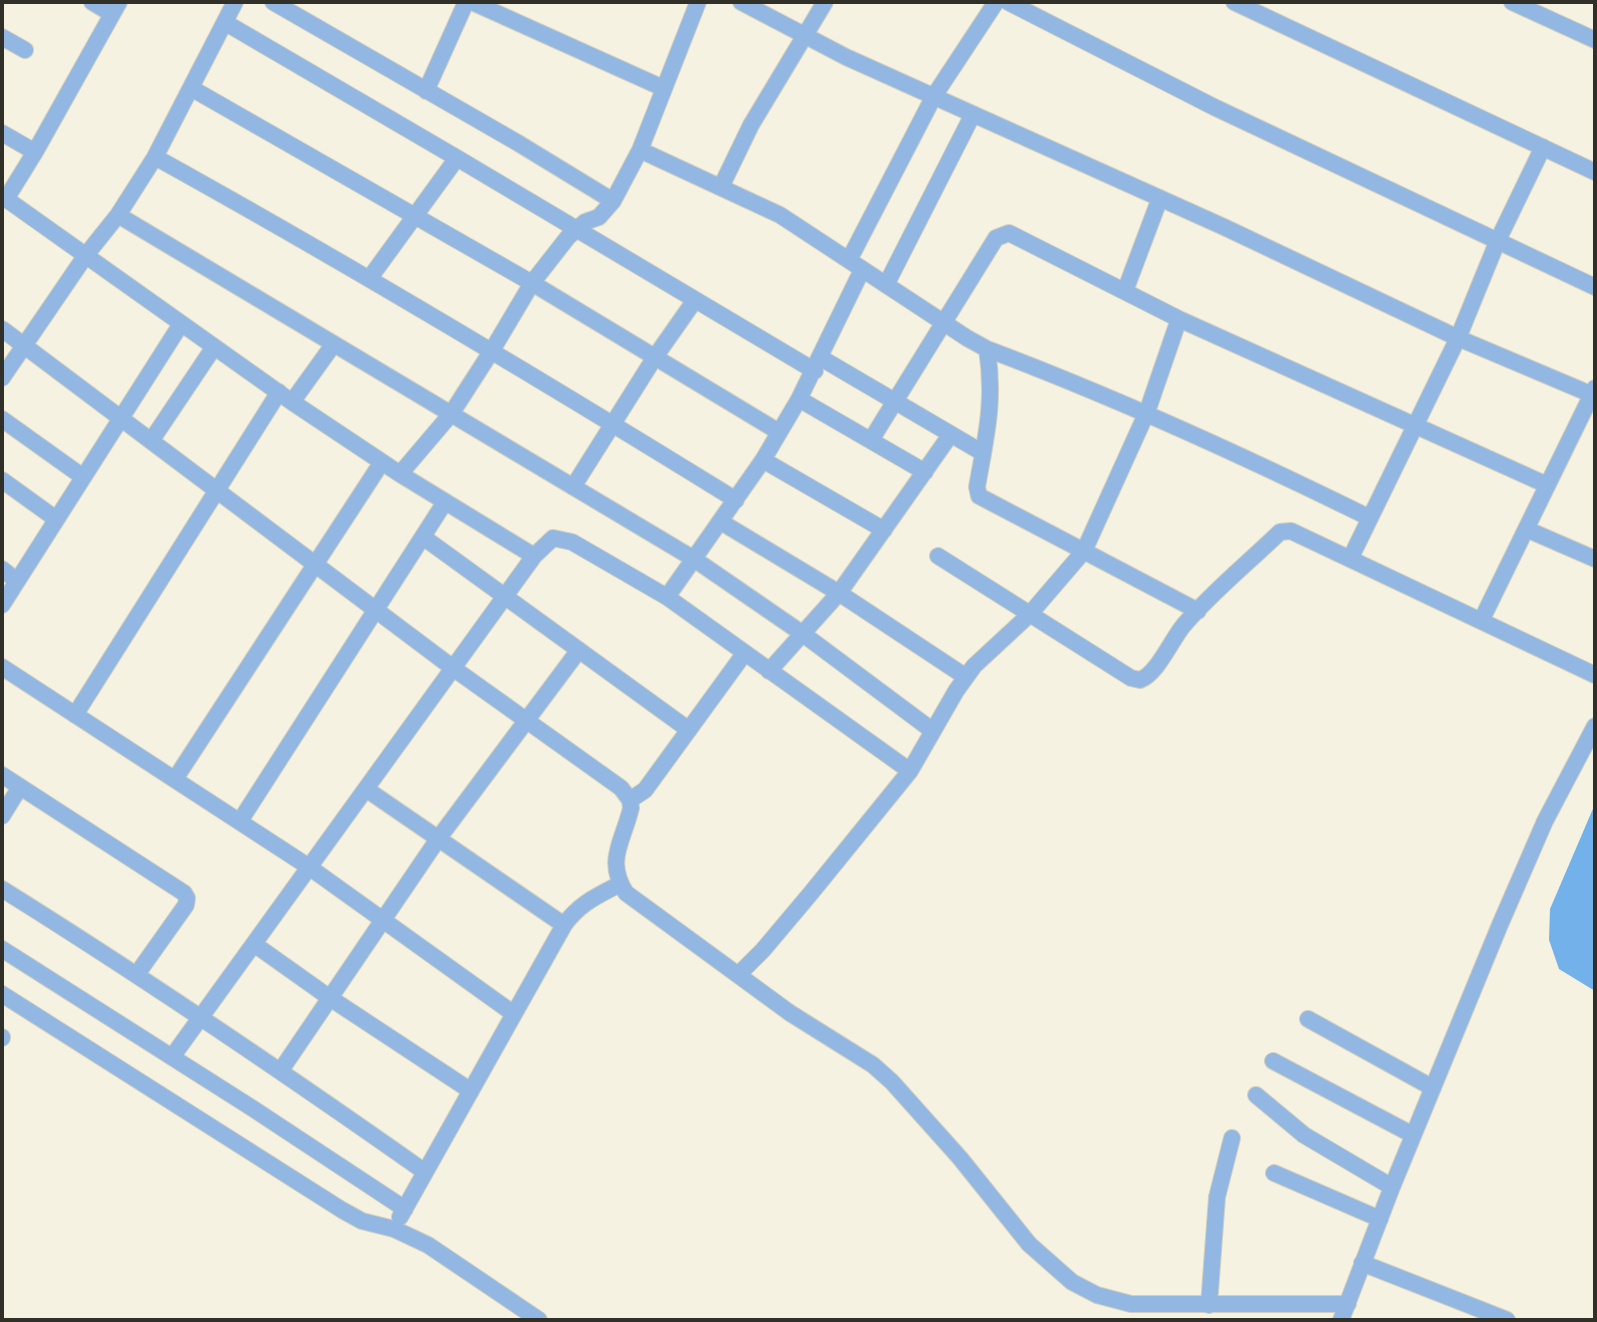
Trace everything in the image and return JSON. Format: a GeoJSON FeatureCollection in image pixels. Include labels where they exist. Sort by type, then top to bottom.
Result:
{"type":"FeatureCollection","features":[{"type":"Feature","properties":{"kind":"street"},"geometry":{"type":"LineString","coordinates":[[92,2],[116,8],[35,152],[4,197],[285,397],[400,474],[534,556]]}},
{"type":"Feature","properties":{"kind":"street"},"geometry":{"type":"LineString","coordinates":[[2,378],[86,255],[118,215],[155,157],[235,2]]}},
{"type":"Feature","properties":{"kind":"street"},"geometry":{"type":"LineString","coordinates":[[273,2],[613,201]]}},
{"type":"Feature","properties":{"kind":"street"},"geometry":{"type":"LineString","coordinates":[[426,91],[466,2]]}},
{"type":"Feature","properties":{"kind":"street"},"geometry":{"type":"LineString","coordinates":[[472,2],[663,88]]}},
{"type":"Feature","properties":{"kind":"street"},"geometry":{"type":"LineString","coordinates":[[400,474],[451,414],[531,283],[577,229],[599,217],[613,201],[640,150],[698,2]]}},
{"type":"Feature","properties":{"kind":"street"},"geometry":{"type":"LineString","coordinates":[[740,2],[846,57],[1160,198],[1458,338],[1594,393],[1481,621]]}},
{"type":"Feature","properties":{"kind":"street"},"geometry":{"type":"LineString","coordinates":[[721,187],[751,125],[825,2]]}},
{"type":"Feature","properties":{"kind":"street"},"geometry":{"type":"LineString","coordinates":[[667,597],[763,460],[818,365],[856,265],[934,96],[996,2]]}},
{"type":"Feature","properties":{"kind":"street"},"geometry":{"type":"LineString","coordinates":[[1008,2],[1214,107],[1595,287]]}},
{"type":"Feature","properties":{"kind":"street"},"geometry":{"type":"LineString","coordinates":[[1234,2],[1595,172]]}},
{"type":"Feature","properties":{"kind":"street"},"geometry":{"type":"LineString","coordinates":[[1512,2],[1595,40]]}},
{"type":"Feature","properties":{"kind":"street"},"geometry":{"type":"LineString","coordinates":[[226,23],[695,300],[893,401],[983,453]]}},
{"type":"Feature","properties":{"kind":"street"},"geometry":{"type":"LineString","coordinates":[[2,37],[24,50]]}},
{"type":"Feature","properties":{"kind":"street"},"geometry":{"type":"LineString","coordinates":[[191,88],[531,283],[779,432]]}},
{"type":"Feature","properties":{"kind":"street"},"geometry":{"type":"LineString","coordinates":[[886,285],[973,114]]}},
{"type":"Feature","properties":{"kind":"street"},"geometry":{"type":"LineString","coordinates":[[2,133],[35,152]]}},
{"type":"Feature","properties":{"kind":"street"},"geometry":{"type":"LineString","coordinates":[[1350,559],[1458,338],[1497,240],[1543,147]]}},
{"type":"Feature","properties":{"kind":"street"},"geometry":{"type":"LineString","coordinates":[[640,150],[780,215],[987,349],[1147,412],[1241,454],[1370,519]]}},
{"type":"Feature","properties":{"kind":"street"},"geometry":{"type":"LineString","coordinates":[[155,157],[276,224],[736,500]]}},
{"type":"Feature","properties":{"kind":"street"},"geometry":{"type":"LineString","coordinates":[[369,279],[457,158]]}},
{"type":"Feature","properties":{"kind":"street"},"geometry":{"type":"LineString","coordinates":[[1125,291],[1160,198]]}},
{"type":"Feature","properties":{"kind":"street"},"geometry":{"type":"LineString","coordinates":[[118,215],[694,559],[803,634],[933,731]]}},
{"type":"Feature","properties":{"kind":"street"},"geometry":{"type":"LineString","coordinates":[[871,440],[943,321],[996,238],[1003,233],[1017,235],[1179,319],[1547,485]]}},
{"type":"Feature","properties":{"kind":"street"},"geometry":{"type":"LineString","coordinates":[[573,487],[695,300]]}},
{"type":"Feature","properties":{"kind":"street"},"geometry":{"type":"LineString","coordinates":[[739,974],[764,950],[910,771],[974,666],[1029,615],[1084,551],[1147,412],[1179,319]]}},
{"type":"Feature","properties":{"kind":"street"},"geometry":{"type":"LineString","coordinates":[[2,605],[181,324]]}},
{"type":"Feature","properties":{"kind":"street"},"geometry":{"type":"LineString","coordinates":[[2,329],[453,668],[621,788],[630,800],[629,818],[616,858],[615,871],[626,893],[790,1013],[873,1065],[892,1082],[960,1158],[1029,1244],[1072,1282],[1097,1295],[1131,1304],[1348,1304]]}},
{"type":"Feature","properties":{"kind":"street"},"geometry":{"type":"LineString","coordinates":[[75,715],[216,490],[285,397],[333,345]]}},
{"type":"Feature","properties":{"kind":"street"},"geometry":{"type":"LineString","coordinates":[[150,441],[214,347]]}},
{"type":"Feature","properties":{"kind":"street"},"geometry":{"type":"LineString","coordinates":[[987,349],[991,375],[991,410],[977,487],[979,496],[1198,611]]}},
{"type":"Feature","properties":{"kind":"street"},"geometry":{"type":"LineString","coordinates":[[799,399],[925,472]]}},
{"type":"Feature","properties":{"kind":"street"},"geometry":{"type":"LineString","coordinates":[[2,419],[83,477]]}},
{"type":"Feature","properties":{"kind":"street"},"geometry":{"type":"LineString","coordinates":[[769,671],[839,593],[951,434]]}},
{"type":"Feature","properties":{"kind":"street"},"geometry":{"type":"LineString","coordinates":[[763,460],[884,530]]}},
{"type":"Feature","properties":{"kind":"street"},"geometry":{"type":"LineString","coordinates":[[175,779],[314,562],[382,462]]}},
{"type":"Feature","properties":{"kind":"street"},"geometry":{"type":"LineString","coordinates":[[2,480],[56,519]]}},
{"type":"Feature","properties":{"kind":"street"},"geometry":{"type":"LineString","coordinates":[[240,821],[446,502]]}},
{"type":"Feature","properties":{"kind":"street"},"geometry":{"type":"LineString","coordinates":[[721,522],[839,593],[966,677]]}},
{"type":"Feature","properties":{"kind":"street"},"geometry":{"type":"LineString","coordinates":[[1525,529],[1595,559]]}},
{"type":"Feature","properties":{"kind":"street"},"geometry":{"type":"LineString","coordinates":[[938,556],[1131,678],[1140,680],[1151,673],[1182,627],[1285,530],[1595,675]]}},
{"type":"Feature","properties":{"kind":"street"},"geometry":{"type":"LineString","coordinates":[[423,537],[689,730]]}},
{"type":"Feature","properties":{"kind":"street"},"geometry":{"type":"LineString","coordinates":[[172,1057],[534,556],[553,538],[572,542],[667,597],[910,771]]}},
{"type":"Feature","properties":{"kind":"street"},"geometry":{"type":"LineString","coordinates":[[2,569],[17,581]]}},
{"type":"Feature","properties":{"kind":"street"},"geometry":{"type":"LineString","coordinates":[[281,1070],[438,839],[579,650]]}},
{"type":"Feature","properties":{"kind":"street"},"geometry":{"type":"LineString","coordinates":[[630,800],[645,790],[744,654]]}},
{"type":"Feature","properties":{"kind":"street"},"geometry":{"type":"LineString","coordinates":[[2,667],[310,867],[514,1014]]}},
{"type":"Feature","properties":{"kind":"street"},"geometry":{"type":"LineString","coordinates":[[1340,1320],[1413,1135],[1540,833],[1595,726]]}},
{"type":"Feature","properties":{"kind":"street"},"geometry":{"type":"LineString","coordinates":[[2,775],[184,893],[187,898],[186,905],[137,974]]}},
{"type":"Feature","properties":{"kind":"street"},"geometry":{"type":"LineString","coordinates":[[2,816],[20,787]]}},
{"type":"Feature","properties":{"kind":"street"},"geometry":{"type":"LineString","coordinates":[[366,789],[564,925]]}},
{"type":"Feature","properties":{"kind":"street"},"geometry":{"type":"LineString","coordinates":[[394,1228],[564,925],[584,903],[620,884]]}},
{"type":"Feature","properties":{"kind":"street"},"geometry":{"type":"LineString","coordinates":[[2,889],[201,1016],[425,1172]]}},
{"type":"Feature","properties":{"kind":"street"},"geometry":{"type":"LineString","coordinates":[[254,944],[471,1091]]}},
{"type":"Feature","properties":{"kind":"street"},"geometry":{"type":"LineString","coordinates":[[2,949],[405,1209]]}},
{"type":"Feature","properties":{"kind":"street"},"geometry":{"type":"LineString","coordinates":[[2,994],[342,1210],[362,1221],[394,1228],[428,1245],[538,1320]]}},
{"type":"Feature","properties":{"kind":"street"},"geometry":{"type":"LineString","coordinates":[[1308,1019],[1433,1088]]}},
{"type":"Feature","properties":{"kind":"street"},"geometry":{"type":"LineString","coordinates":[[1273,1061],[1413,1135]]}},
{"type":"Feature","properties":{"kind":"street"},"geometry":{"type":"LineString","coordinates":[[1256,1094],[1304,1135],[1392,1187]]}},
{"type":"Feature","properties":{"kind":"street"},"geometry":{"type":"LineString","coordinates":[[1209,1305],[1217,1197],[1232,1138]]}},
{"type":"Feature","properties":{"kind":"street"},"geometry":{"type":"LineString","coordinates":[[1274,1173],[1380,1219]]}},
{"type":"Feature","properties":{"kind":"street"},"geometry":{"type":"LineString","coordinates":[[1362,1263],[1507,1320]]}},
{"type":"Feature","properties":{"kind":"water"},"geometry":{"type":"Polygon","coordinates":[[[1595,804],[1595,991],[1559,969],[1549,940],[1550,909],[1595,804]]]}}]}
